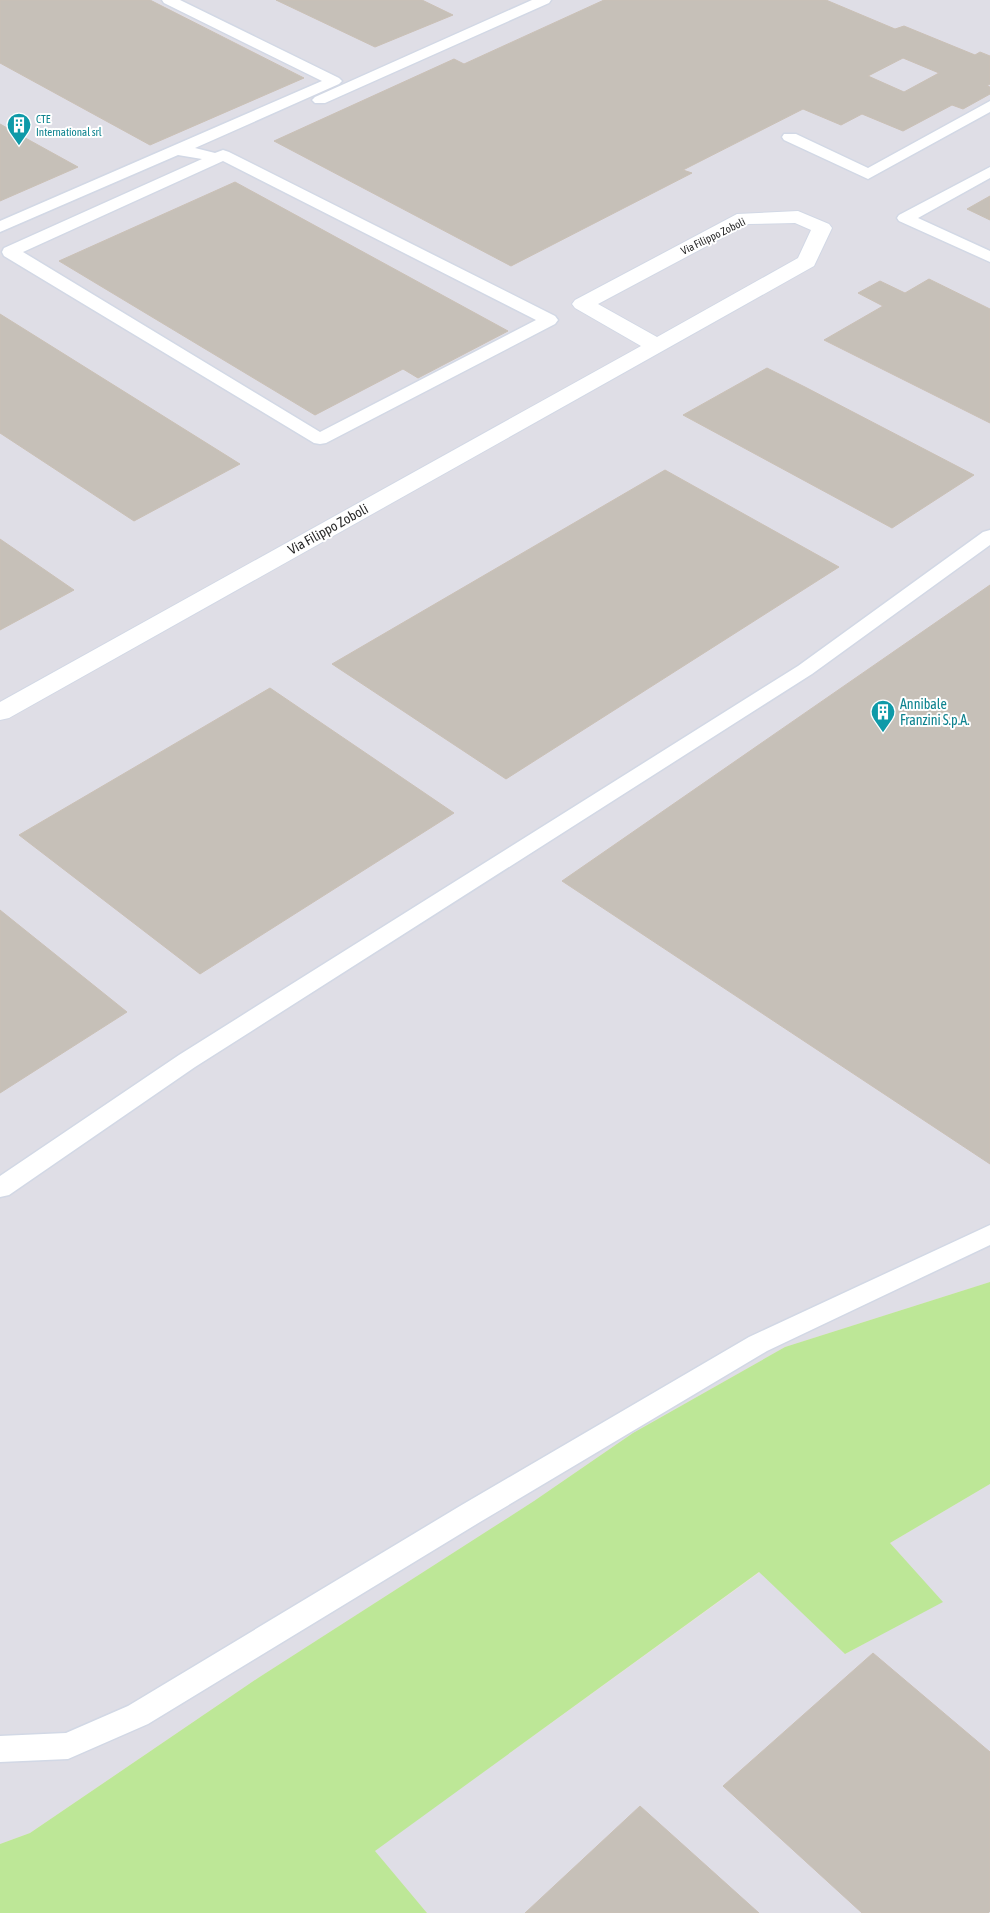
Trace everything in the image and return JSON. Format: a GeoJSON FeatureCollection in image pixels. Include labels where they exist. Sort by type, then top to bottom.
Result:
{"type":"FeatureCollection","features":[{"type":"Feature","properties":{"kind":"street","name":"Via Filippo Zoboli"},"geometry":{"type":"LineString","coordinates":[[0,712],[657,346],[807,262],[822,228],[798,217],[744,218],[582,304],[657,346]]}},
{"type":"Feature","properties":{"kind":"lane"},"geometry":{"type":"LineString","coordinates":[[0,227],[334,81],[169,0]]}},
{"type":"Feature","properties":{"kind":"lane"},"geometry":{"type":"LineString","coordinates":[[177,150],[208,156],[223,155],[549,320],[320,439],[10,252],[208,156],[544,0]]}},
{"type":"Feature","properties":{"kind":"lane"},"geometry":{"type":"LineString","coordinates":[[790,137],[868,174],[990,106]]}},
{"type":"Feature","properties":{"kind":"lane"},"geometry":{"type":"LineString","coordinates":[[990,172],[905,218],[990,257]]}},
{"type":"Feature","properties":{"kind":"lane"},"geometry":{"type":"LineString","coordinates":[[0,1188],[187,1062],[805,670],[990,536]]}},
{"type":"Feature","properties":{"kind":"lane"},"geometry":{"type":"LineString","coordinates":[[0,1749],[68,1746],[138,1715],[470,1514],[758,1344],[990,1234]]}},
{"type":"Feature","properties":{"kind":"shaded area"},"geometry":{"type":"Polygon","coordinates":[[[0,0],[990,0],[990,1282],[785,1347],[633,1433],[534,1501],[258,1678],[30,1833],[0,1844],[0,0]]]}},
{"type":"Feature","properties":{"kind":"shaded area"},"geometry":{"type":"Polygon","coordinates":[[[990,1484],[990,1913],[427,1913],[374,1851],[760,1572],[845,1654],[942,1602],[890,1543],[990,1484]]]}},
{"type":"Feature","properties":{"kind":"green space"},"geometry":{"type":"Polygon","coordinates":[[[990,1282],[990,1484],[890,1543],[943,1602],[845,1654],[759,1572],[375,1851],[427,1913],[0,1913],[0,1844],[30,1833],[258,1678],[534,1501],[633,1433],[785,1347],[990,1282]]]}},
{"type":"Feature","properties":{"kind":"building"},"geometry":{"type":"Polygon","coordinates":[[[0,0],[150,0],[304,78],[150,145],[0,63],[0,0]]]}},
{"type":"Feature","properties":{"kind":"building"},"geometry":{"type":"Polygon","coordinates":[[[276,0],[422,0],[453,15],[375,47],[276,0]]]}},
{"type":"Feature","properties":{"kind":"building"},"geometry":{"type":"Polygon","coordinates":[[[604,0],[826,0],[895,29],[904,26],[975,55],[980,52],[990,56],[990,84],[987,86],[990,87],[990,94],[963,109],[952,105],[903,131],[862,114],[841,125],[803,109],[683,170],[692,173],[511,266],[274,141],[454,59],[464,64],[604,0]],[[903,58],[868,76],[904,92],[939,73],[903,58]]]}},
{"type":"Feature","properties":{"kind":"building","name":"CTE International srl"},"geometry":{"type":"Polygon","coordinates":[[[0,124],[78,167],[0,201],[0,124]]]}},
{"type":"Feature","properties":{"kind":"building"},"geometry":{"type":"Polygon","coordinates":[[[235,182],[508,331],[418,378],[403,369],[315,415],[59,261],[235,182]]]}},
{"type":"Feature","properties":{"kind":"building"},"geometry":{"type":"Polygon","coordinates":[[[990,196],[990,220],[967,209],[990,196]]]}},
{"type":"Feature","properties":{"kind":"building"},"geometry":{"type":"Polygon","coordinates":[[[929,279],[990,309],[990,423],[824,340],[883,306],[858,293],[880,281],[905,293],[929,279]]]}},
{"type":"Feature","properties":{"kind":"building"},"geometry":{"type":"Polygon","coordinates":[[[0,314],[240,464],[134,521],[0,433],[0,314]]]}},
{"type":"Feature","properties":{"kind":"building"},"geometry":{"type":"Polygon","coordinates":[[[767,368],[974,475],[892,528],[683,415],[767,368]]]}},
{"type":"Feature","properties":{"kind":"building"},"geometry":{"type":"Polygon","coordinates":[[[665,470],[839,567],[506,779],[332,664],[665,470]]]}},
{"type":"Feature","properties":{"kind":"building"},"geometry":{"type":"Polygon","coordinates":[[[0,539],[74,590],[0,630],[0,539]]]}},
{"type":"Feature","properties":{"kind":"building","name":"Annibale Franzini S.p.A."},"geometry":{"type":"Polygon","coordinates":[[[990,585],[990,1164],[562,881],[990,585]]]}},
{"type":"Feature","properties":{"kind":"building"},"geometry":{"type":"Polygon","coordinates":[[[270,688],[454,813],[200,974],[19,835],[270,688]]]}},
{"type":"Feature","properties":{"kind":"building"},"geometry":{"type":"Polygon","coordinates":[[[0,910],[127,1012],[0,1093],[0,910]]]}},
{"type":"Feature","properties":{"kind":"building"},"geometry":{"type":"Polygon","coordinates":[[[873,1653],[990,1752],[990,1911],[988,1913],[862,1913],[723,1786],[873,1653]]]}},
{"type":"Feature","properties":{"kind":"building"},"geometry":{"type":"Polygon","coordinates":[[[640,1806],[759,1913],[525,1913],[640,1806]]]}},
{"type":"Feature","properties":{"kind":"place","name":"CTE International srl"},"geometry":{"type":"Point","coordinates":[19,146]}},
{"type":"Feature","properties":{"kind":"place","name":"Annibale Franzini S.p.A."},"geometry":{"type":"Point","coordinates":[883,733]}}]}
